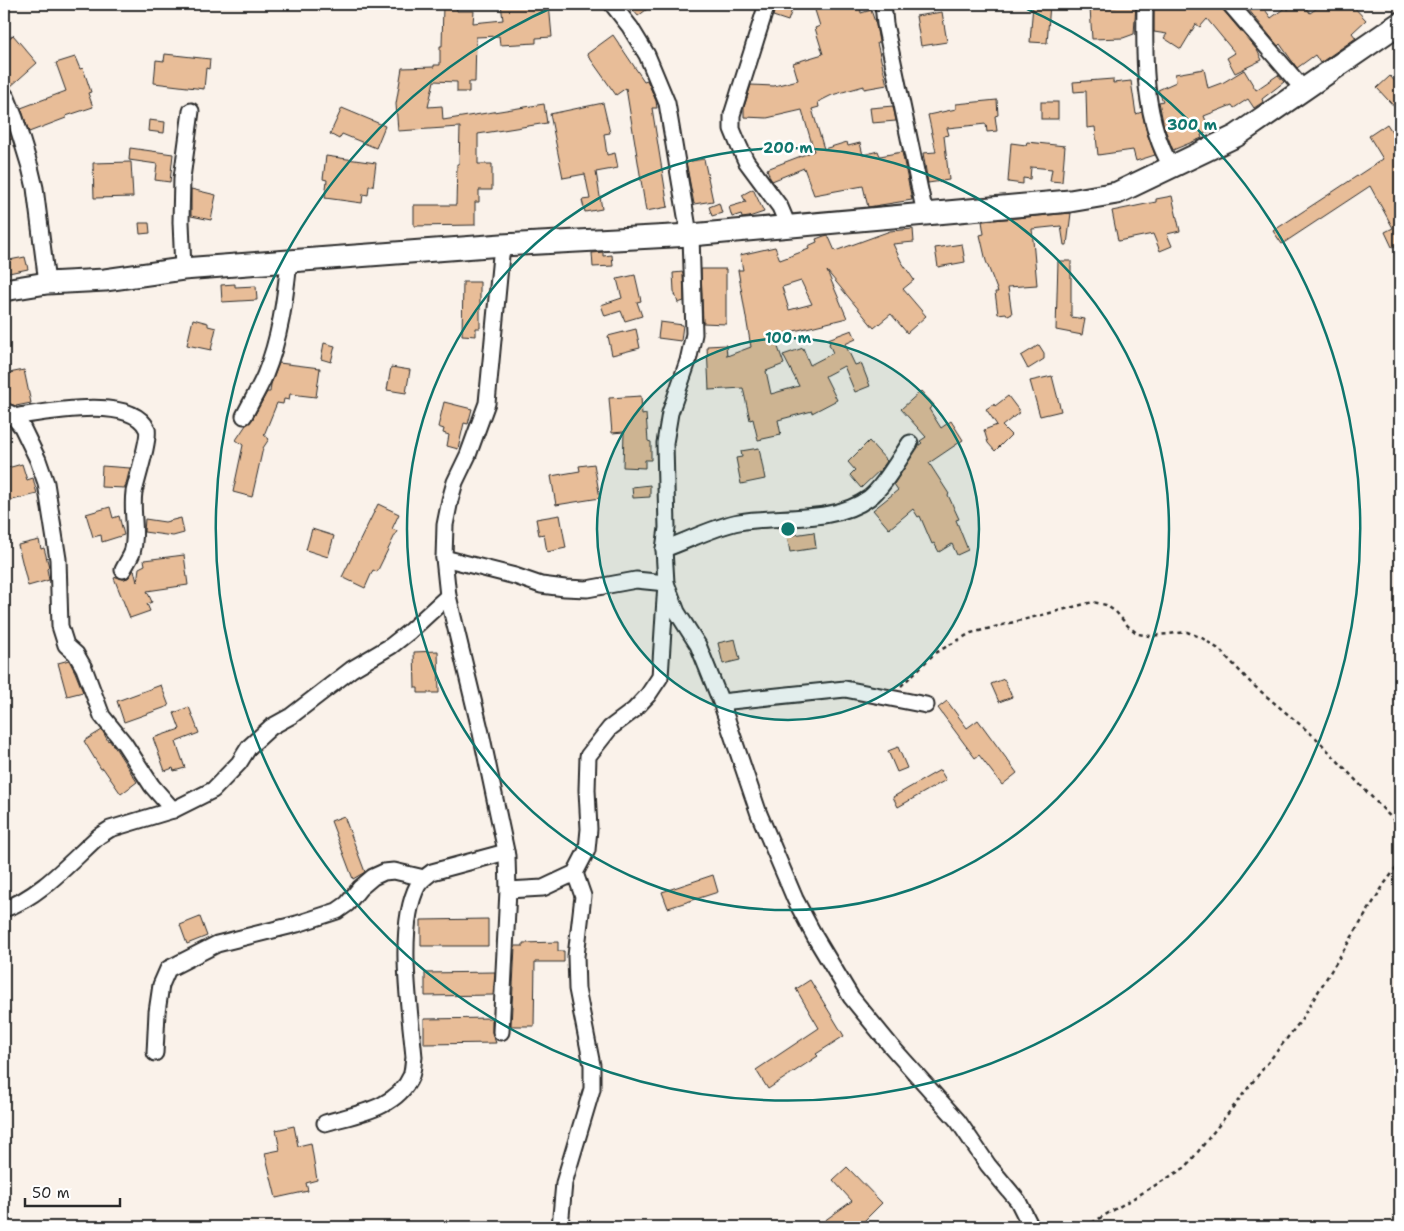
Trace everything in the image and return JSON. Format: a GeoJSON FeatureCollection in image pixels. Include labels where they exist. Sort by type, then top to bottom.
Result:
{"type":"FeatureCollection","features":[{"type":"Feature","properties":{"kind":"main road"},"geometry":{"type":"LineString","coordinates":[[4,290],[47,283],[106,280],[183,269],[502,245],[692,235],[1070,201],[1117,193],[1236,136],[1400,23]]}},
{"type":"Feature","properties":{"kind":"street"},"geometry":{"type":"LineString","coordinates":[[508,890],[543,888],[576,872],[587,850],[589,829],[588,756],[610,728],[634,710],[648,695],[660,677],[666,583],[664,549],[667,528],[666,435],[670,412],[688,361],[694,334],[692,235],[688,228],[667,103],[647,55],[630,27],[612,4]]}},
{"type":"Feature","properties":{"kind":"street"},"geometry":{"type":"LineString","coordinates":[[767,4],[732,115],[732,129],[746,161],[780,207],[788,226]]}},
{"type":"Feature","properties":{"kind":"street"},"geometry":{"type":"LineString","coordinates":[[883,4],[885,24],[925,214]]}},
{"type":"Feature","properties":{"kind":"street"},"geometry":{"type":"LineString","coordinates":[[1145,4],[1148,92],[1159,139],[1172,168]]}},
{"type":"Feature","properties":{"kind":"street"},"geometry":{"type":"LineString","coordinates":[[1230,4],[1304,90]]}},
{"type":"Feature","properties":{"kind":"street"},"geometry":{"type":"LineString","coordinates":[[4,94],[15,118],[35,188],[47,283]]}},
{"type":"Feature","properties":{"kind":"street"},"geometry":{"type":"LineString","coordinates":[[183,269],[182,178],[191,111]]}},
{"type":"Feature","properties":{"kind":"street"},"geometry":{"type":"LineString","coordinates":[[501,1032],[508,890],[506,852],[485,751],[448,596],[444,558],[450,500],[455,482],[468,455],[487,403],[502,245]]}},
{"type":"Feature","properties":{"kind":"street"},"geometry":{"type":"LineString","coordinates":[[244,416],[264,376],[276,343],[282,320],[289,261]]}},
{"type":"Feature","properties":{"kind":"street"},"geometry":{"type":"LineString","coordinates":[[8,414],[98,408],[124,411],[140,418],[148,430],[133,500],[135,525],[132,552],[123,570]]}},
{"type":"Feature","properties":{"kind":"street"},"geometry":{"type":"LineString","coordinates":[[8,414],[22,427],[38,460],[46,483],[58,559],[60,626],[66,645],[76,654],[84,668],[102,716],[124,743],[152,786],[174,810]]}},
{"type":"Feature","properties":{"kind":"street"},"geometry":{"type":"LineString","coordinates":[[664,549],[739,522],[808,517],[855,506],[878,490],[910,444]]}},
{"type":"Feature","properties":{"kind":"street"},"geometry":{"type":"LineString","coordinates":[[444,558],[541,584],[565,588],[587,589],[636,580],[666,583]]}},
{"type":"Feature","properties":{"kind":"street"},"geometry":{"type":"LineString","coordinates":[[666,583],[677,612],[698,644],[721,702],[758,814],[795,899],[815,937],[851,997],[891,1046],[958,1121],[988,1165],[1018,1201],[1031,1227]]}},
{"type":"Feature","properties":{"kind":"street"},"geometry":{"type":"LineString","coordinates":[[4,909],[13,906],[34,893],[104,832],[174,810],[213,790],[239,763],[249,747],[271,727],[291,716],[352,669],[390,646],[410,631],[448,596]]}},
{"type":"Feature","properties":{"kind":"street"},"geometry":{"type":"LineString","coordinates":[[721,702],[845,689],[926,705]]}},
{"type":"Feature","properties":{"kind":"street"},"geometry":{"type":"LineString","coordinates":[[325,1122],[376,1108],[390,1100],[403,1089],[411,1076],[414,1057],[406,940],[411,902],[418,885],[432,872],[506,852]]}},
{"type":"Feature","properties":{"kind":"street"},"geometry":{"type":"LineString","coordinates":[[155,1053],[157,1012],[161,985],[168,969],[217,944],[298,924],[337,910],[347,904],[360,888],[373,877],[384,872],[394,871],[424,878]]}},
{"type":"Feature","properties":{"kind":"street"},"geometry":{"type":"LineString","coordinates":[[560,1227],[564,1183],[592,1089],[592,1065],[577,989],[576,956],[583,896],[576,872]]}},
{"type":"Feature","properties":{"kind":"path"},"geometry":{"type":"LineString","coordinates":[[890,698],[935,653],[971,634],[1093,602],[1106,605],[1116,612],[1138,634],[1149,636],[1187,632],[1202,638],[1220,650],[1252,684],[1316,738],[1400,827]]}},
{"type":"Feature","properties":{"kind":"path"},"geometry":{"type":"LineString","coordinates":[[1084,1227],[1186,1167],[1299,1023],[1385,883],[1400,863]]}},
{"type":"Feature","properties":{"kind":"building"},"geometry":{"type":"Polygon","coordinates":[[[443,4],[456,4],[457,11],[474,11],[473,23],[503,20],[501,4],[549,4],[552,37],[536,38],[536,43],[500,45],[499,36],[476,37],[475,82],[469,82],[469,92],[457,92],[457,82],[434,81],[428,107],[442,106],[443,120],[544,104],[547,123],[478,134],[478,164],[492,164],[492,190],[479,190],[479,202],[475,202],[475,225],[414,226],[414,205],[456,205],[460,127],[398,131],[396,104],[402,68],[434,67],[434,65],[440,65],[443,4]]]}},
{"type":"Feature","properties":{"kind":"building"},"geometry":{"type":"Polygon","coordinates":[[[628,4],[654,4],[638,16],[628,4]]]}},
{"type":"Feature","properties":{"kind":"building"},"geometry":{"type":"Polygon","coordinates":[[[776,4],[794,4],[788,21],[773,16],[776,4]]]}},
{"type":"Feature","properties":{"kind":"building"},"geometry":{"type":"Polygon","coordinates":[[[813,4],[860,4],[861,13],[871,10],[876,25],[879,42],[877,43],[887,85],[864,89],[864,86],[832,95],[818,102],[819,107],[812,109],[824,149],[847,142],[848,146],[860,143],[863,155],[878,151],[880,156],[902,152],[912,200],[868,207],[863,186],[814,195],[804,168],[772,181],[770,178],[767,169],[814,151],[802,110],[767,118],[744,117],[744,107],[751,85],[774,86],[798,80],[793,63],[823,54],[815,28],[820,26],[813,4]]]}},
{"type":"Feature","properties":{"kind":"building"},"geometry":{"type":"Polygon","coordinates":[[[1033,4],[1050,4],[1047,43],[1030,42],[1033,4]]]}},
{"type":"Feature","properties":{"kind":"building"},"geometry":{"type":"Polygon","coordinates":[[[1093,4],[1102,4],[1102,8],[1108,8],[1136,4],[1134,34],[1123,38],[1092,39],[1090,8],[1093,8],[1093,4]]]}},
{"type":"Feature","properties":{"kind":"building"},"geometry":{"type":"Polygon","coordinates":[[[1154,4],[1221,4],[1223,10],[1257,50],[1262,60],[1235,73],[1227,58],[1235,53],[1207,19],[1200,27],[1196,24],[1181,49],[1164,38],[1167,34],[1154,32],[1154,4]]]}},
{"type":"Feature","properties":{"kind":"building"},"geometry":{"type":"Polygon","coordinates":[[[1244,4],[1261,4],[1271,18],[1286,7],[1288,10],[1295,4],[1303,4],[1310,13],[1323,4],[1351,4],[1366,20],[1352,33],[1356,38],[1320,63],[1315,55],[1297,68],[1280,44],[1278,46],[1244,4]]]}},
{"type":"Feature","properties":{"kind":"building"},"geometry":{"type":"Polygon","coordinates":[[[942,12],[947,42],[921,46],[916,16],[942,12]]]}},
{"type":"Feature","properties":{"kind":"building"},"geometry":{"type":"Polygon","coordinates":[[[13,35],[37,63],[10,87],[4,82],[4,43],[13,35]]]}},
{"type":"Feature","properties":{"kind":"building"},"geometry":{"type":"Polygon","coordinates":[[[613,35],[644,81],[647,80],[656,101],[657,108],[652,108],[668,207],[646,211],[626,88],[616,95],[587,54],[613,35]]]}},
{"type":"Feature","properties":{"kind":"building"},"geometry":{"type":"Polygon","coordinates":[[[165,54],[210,59],[209,69],[206,68],[204,89],[154,83],[156,60],[164,61],[165,54]]]}},
{"type":"Feature","properties":{"kind":"building"},"geometry":{"type":"Polygon","coordinates":[[[75,57],[80,69],[83,68],[91,92],[88,93],[93,107],[29,132],[21,108],[66,91],[56,63],[75,57]]]}},
{"type":"Feature","properties":{"kind":"building"},"geometry":{"type":"Polygon","coordinates":[[[1204,69],[1208,88],[1224,82],[1244,70],[1256,90],[1278,75],[1284,82],[1262,99],[1263,102],[1254,108],[1248,99],[1234,108],[1232,105],[1204,116],[1210,131],[1201,135],[1202,138],[1173,150],[1164,127],[1159,102],[1163,101],[1158,90],[1176,82],[1175,74],[1204,69]]]}},
{"type":"Feature","properties":{"kind":"building"},"geometry":{"type":"Polygon","coordinates":[[[1390,76],[1400,87],[1400,113],[1377,88],[1390,76]]]}},
{"type":"Feature","properties":{"kind":"building"},"geometry":{"type":"Polygon","coordinates":[[[1113,79],[1113,83],[1131,81],[1136,114],[1142,112],[1155,155],[1136,161],[1133,150],[1098,155],[1095,127],[1087,128],[1086,91],[1074,92],[1073,82],[1113,79]]]}},
{"type":"Feature","properties":{"kind":"building"},"geometry":{"type":"Polygon","coordinates":[[[997,100],[998,115],[995,116],[997,131],[987,132],[986,124],[947,128],[949,135],[944,136],[949,180],[928,183],[923,153],[936,152],[928,115],[956,109],[956,104],[997,100]]]}},
{"type":"Feature","properties":{"kind":"building"},"geometry":{"type":"Polygon","coordinates":[[[1041,102],[1058,102],[1058,119],[1041,119],[1041,102]]]}},
{"type":"Feature","properties":{"kind":"building"},"geometry":{"type":"Polygon","coordinates":[[[603,103],[610,133],[604,134],[607,155],[615,153],[618,168],[596,172],[602,209],[585,212],[582,200],[590,199],[585,174],[563,178],[550,114],[603,103]]]}},
{"type":"Feature","properties":{"kind":"building"},"geometry":{"type":"Polygon","coordinates":[[[893,106],[896,121],[872,123],[870,108],[893,106]]]}},
{"type":"Feature","properties":{"kind":"building"},"geometry":{"type":"Polygon","coordinates":[[[342,108],[385,126],[376,148],[342,134],[339,139],[330,134],[342,108]]]}},
{"type":"Feature","properties":{"kind":"building"},"geometry":{"type":"Polygon","coordinates":[[[4,115],[12,139],[4,142],[4,115]]]}},
{"type":"Feature","properties":{"kind":"building"},"geometry":{"type":"Polygon","coordinates":[[[149,120],[165,122],[164,133],[148,131],[149,120]]]}},
{"type":"Feature","properties":{"kind":"building"},"geometry":{"type":"Polygon","coordinates":[[[1387,124],[1400,144],[1400,244],[1392,247],[1385,232],[1393,228],[1370,186],[1282,244],[1273,231],[1383,159],[1369,136],[1387,124]]]}},
{"type":"Feature","properties":{"kind":"building"},"geometry":{"type":"Polygon","coordinates":[[[1027,142],[1065,146],[1062,182],[1050,181],[1052,169],[1031,167],[1030,179],[1023,178],[1023,184],[1008,182],[1011,143],[1026,145],[1027,142]]]}},
{"type":"Feature","properties":{"kind":"building"},"geometry":{"type":"Polygon","coordinates":[[[130,148],[173,154],[170,182],[155,180],[157,164],[129,160],[130,148]]]}},
{"type":"Feature","properties":{"kind":"building"},"geometry":{"type":"Polygon","coordinates":[[[326,156],[376,163],[373,186],[369,186],[368,195],[363,194],[362,203],[325,198],[327,180],[323,179],[326,156]]]}},
{"type":"Feature","properties":{"kind":"building"},"geometry":{"type":"Polygon","coordinates":[[[704,159],[713,201],[694,204],[686,162],[704,159]]]}},
{"type":"Feature","properties":{"kind":"building"},"geometry":{"type":"Polygon","coordinates":[[[131,162],[133,197],[94,198],[93,163],[131,162]]]}},
{"type":"Feature","properties":{"kind":"building"},"geometry":{"type":"Polygon","coordinates":[[[191,189],[216,195],[211,220],[191,216],[191,189]]]}},
{"type":"Feature","properties":{"kind":"building"},"geometry":{"type":"Polygon","coordinates":[[[753,189],[764,212],[749,217],[742,218],[741,214],[732,217],[729,207],[746,202],[742,195],[753,189]]]}},
{"type":"Feature","properties":{"kind":"building"},"geometry":{"type":"Polygon","coordinates":[[[1172,196],[1180,231],[1167,234],[1172,246],[1160,251],[1153,234],[1118,241],[1112,211],[1156,202],[1156,199],[1172,196]]]}},
{"type":"Feature","properties":{"kind":"building"},"geometry":{"type":"Polygon","coordinates":[[[719,203],[722,213],[712,216],[709,207],[719,203]]]}},
{"type":"Feature","properties":{"kind":"building"},"geometry":{"type":"Polygon","coordinates":[[[1071,213],[1067,245],[1064,245],[1061,226],[1032,229],[1037,285],[1008,287],[1012,314],[1008,316],[1006,313],[998,314],[995,292],[998,292],[986,261],[980,235],[984,234],[982,221],[1071,213]]]}},
{"type":"Feature","properties":{"kind":"building"},"geometry":{"type":"Polygon","coordinates":[[[139,223],[149,223],[150,233],[140,234],[139,223]]]}},
{"type":"Feature","properties":{"kind":"building"},"geometry":{"type":"Polygon","coordinates":[[[913,229],[914,242],[893,244],[901,261],[914,280],[903,289],[926,316],[907,333],[891,314],[874,328],[827,271],[847,318],[774,336],[784,364],[766,371],[771,394],[799,386],[783,355],[803,348],[810,365],[833,353],[828,339],[852,330],[856,339],[845,344],[855,365],[861,363],[870,386],[855,392],[844,366],[825,376],[837,400],[812,413],[812,411],[778,420],[781,435],[758,440],[753,419],[750,420],[743,388],[709,390],[707,346],[726,345],[727,356],[751,347],[738,270],[743,270],[740,255],[775,247],[780,260],[809,249],[808,246],[817,242],[816,239],[824,236],[828,235],[835,251],[890,231],[913,229]],[[801,281],[782,287],[789,310],[812,304],[801,281]]]}},
{"type":"Feature","properties":{"kind":"building"},"geometry":{"type":"Polygon","coordinates":[[[962,244],[965,262],[938,267],[935,248],[962,244]]]}},
{"type":"Feature","properties":{"kind":"building"},"geometry":{"type":"Polygon","coordinates":[[[603,252],[603,256],[612,255],[613,266],[593,267],[592,253],[603,252]]]}},
{"type":"Feature","properties":{"kind":"building"},"geometry":{"type":"Polygon","coordinates":[[[25,257],[28,269],[4,274],[4,261],[25,257]]]}},
{"type":"Feature","properties":{"kind":"building"},"geometry":{"type":"Polygon","coordinates":[[[1058,261],[1071,261],[1071,317],[1085,319],[1082,335],[1056,330],[1058,261]]]}},
{"type":"Feature","properties":{"kind":"building"},"geometry":{"type":"Polygon","coordinates":[[[701,269],[726,269],[726,324],[703,323],[701,269]]]}},
{"type":"Feature","properties":{"kind":"building"},"geometry":{"type":"Polygon","coordinates":[[[683,272],[684,301],[678,303],[674,291],[673,273],[683,272]]]}},
{"type":"Feature","properties":{"kind":"building"},"geometry":{"type":"Polygon","coordinates":[[[635,275],[641,301],[637,302],[642,316],[625,321],[621,311],[605,316],[601,305],[622,298],[617,279],[635,275]]]}},
{"type":"Feature","properties":{"kind":"building"},"geometry":{"type":"Polygon","coordinates":[[[463,282],[480,282],[480,328],[476,328],[476,336],[462,335],[463,282]]]}},
{"type":"Feature","properties":{"kind":"building"},"geometry":{"type":"Polygon","coordinates":[[[235,284],[235,287],[256,286],[257,300],[222,302],[221,285],[235,284]]]}},
{"type":"Feature","properties":{"kind":"building"},"geometry":{"type":"Polygon","coordinates":[[[193,319],[208,323],[208,326],[216,328],[211,350],[187,345],[193,319]]]}},
{"type":"Feature","properties":{"kind":"building"},"geometry":{"type":"Polygon","coordinates":[[[660,322],[683,325],[681,341],[658,338],[660,322]]]}},
{"type":"Feature","properties":{"kind":"building"},"geometry":{"type":"Polygon","coordinates":[[[636,329],[640,348],[612,355],[608,336],[636,329]]]}},
{"type":"Feature","properties":{"kind":"building"},"geometry":{"type":"Polygon","coordinates":[[[324,343],[335,346],[331,362],[321,359],[324,343]]]}},
{"type":"Feature","properties":{"kind":"building"},"geometry":{"type":"Polygon","coordinates":[[[1039,345],[1044,353],[1044,359],[1028,369],[1021,356],[1039,345]]]}},
{"type":"Feature","properties":{"kind":"building"},"geometry":{"type":"Polygon","coordinates":[[[279,363],[320,368],[316,397],[290,394],[289,400],[284,399],[283,404],[277,403],[264,435],[269,439],[263,448],[252,497],[233,492],[243,445],[236,440],[246,425],[252,420],[267,392],[270,392],[279,363]]]}},
{"type":"Feature","properties":{"kind":"building"},"geometry":{"type":"Polygon","coordinates":[[[391,367],[410,370],[406,393],[387,390],[391,367]]]}},
{"type":"Feature","properties":{"kind":"building"},"geometry":{"type":"Polygon","coordinates":[[[24,370],[31,403],[16,406],[8,403],[4,374],[24,370]]]}},
{"type":"Feature","properties":{"kind":"building"},"geometry":{"type":"Polygon","coordinates":[[[1052,376],[1061,411],[1040,416],[1030,381],[1052,376]]]}},
{"type":"Feature","properties":{"kind":"building"},"geometry":{"type":"Polygon","coordinates":[[[921,391],[934,405],[929,409],[941,428],[951,421],[963,440],[929,463],[949,494],[959,519],[956,520],[968,550],[957,555],[952,544],[939,552],[934,543],[932,544],[920,516],[918,517],[913,509],[889,529],[873,510],[898,490],[894,484],[922,443],[920,441],[926,437],[901,409],[921,391]]]}},
{"type":"Feature","properties":{"kind":"building"},"geometry":{"type":"Polygon","coordinates":[[[641,396],[642,415],[646,414],[648,441],[651,442],[651,460],[645,460],[645,468],[623,467],[624,432],[612,433],[609,398],[641,396]]]}},
{"type":"Feature","properties":{"kind":"building"},"geometry":{"type":"Polygon","coordinates":[[[1008,396],[1020,412],[1002,426],[1011,435],[995,451],[988,443],[984,430],[997,425],[986,409],[994,404],[995,406],[1008,396]]]}},
{"type":"Feature","properties":{"kind":"building"},"geometry":{"type":"Polygon","coordinates":[[[444,402],[472,409],[468,424],[464,423],[458,449],[447,446],[449,435],[443,433],[444,429],[438,427],[444,402]]]}},
{"type":"Feature","properties":{"kind":"building"},"geometry":{"type":"Polygon","coordinates":[[[869,441],[887,461],[861,488],[850,475],[855,470],[848,462],[869,441]]]}},
{"type":"Feature","properties":{"kind":"building"},"geometry":{"type":"Polygon","coordinates":[[[759,448],[765,479],[741,484],[736,458],[742,457],[741,451],[759,448]]]}},
{"type":"Feature","properties":{"kind":"building"},"geometry":{"type":"Polygon","coordinates":[[[22,464],[27,480],[33,478],[37,494],[4,502],[4,469],[22,464]]]}},
{"type":"Feature","properties":{"kind":"building"},"geometry":{"type":"Polygon","coordinates":[[[594,464],[600,498],[556,505],[551,476],[580,471],[579,466],[594,464]]]}},
{"type":"Feature","properties":{"kind":"building"},"geometry":{"type":"Polygon","coordinates":[[[102,466],[130,468],[125,488],[101,487],[102,466]]]}},
{"type":"Feature","properties":{"kind":"building"},"geometry":{"type":"Polygon","coordinates":[[[650,485],[650,497],[633,498],[632,487],[650,485]]]}},
{"type":"Feature","properties":{"kind":"building"},"geometry":{"type":"Polygon","coordinates":[[[378,504],[399,514],[392,529],[397,531],[377,572],[373,570],[365,588],[342,577],[378,504]]]}},
{"type":"Feature","properties":{"kind":"building"},"geometry":{"type":"Polygon","coordinates":[[[110,507],[113,518],[119,516],[124,535],[102,542],[101,535],[93,537],[86,514],[110,507]]]}},
{"type":"Feature","properties":{"kind":"building"},"geometry":{"type":"Polygon","coordinates":[[[560,515],[566,548],[547,552],[544,534],[539,535],[536,519],[560,515]]]}},
{"type":"Feature","properties":{"kind":"building"},"geometry":{"type":"Polygon","coordinates":[[[181,518],[184,533],[173,536],[144,532],[145,519],[165,522],[181,518]]]}},
{"type":"Feature","properties":{"kind":"building"},"geometry":{"type":"Polygon","coordinates":[[[312,529],[334,536],[328,557],[306,550],[312,529]]]}},
{"type":"Feature","properties":{"kind":"building"},"geometry":{"type":"Polygon","coordinates":[[[814,532],[816,548],[790,552],[787,536],[814,532]]]}},
{"type":"Feature","properties":{"kind":"building"},"geometry":{"type":"Polygon","coordinates":[[[39,540],[41,549],[44,548],[49,567],[47,569],[49,580],[28,586],[18,545],[39,540]]]}},
{"type":"Feature","properties":{"kind":"building"},"geometry":{"type":"Polygon","coordinates":[[[184,555],[188,585],[147,591],[152,602],[147,604],[150,611],[130,618],[114,578],[128,578],[134,570],[137,582],[139,568],[145,565],[144,560],[184,555]]]}},
{"type":"Feature","properties":{"kind":"building"},"geometry":{"type":"Polygon","coordinates":[[[735,639],[740,660],[723,664],[718,643],[735,639]]]}},
{"type":"Feature","properties":{"kind":"building"},"geometry":{"type":"Polygon","coordinates":[[[438,651],[439,693],[418,693],[418,688],[415,688],[414,652],[438,651]]]}},
{"type":"Feature","properties":{"kind":"building"},"geometry":{"type":"Polygon","coordinates":[[[69,660],[83,692],[67,696],[58,663],[69,660]]]}},
{"type":"Feature","properties":{"kind":"building"},"geometry":{"type":"Polygon","coordinates":[[[1004,679],[1012,697],[999,702],[991,684],[1004,679]]]}},
{"type":"Feature","properties":{"kind":"building"},"geometry":{"type":"Polygon","coordinates":[[[161,685],[169,706],[124,722],[117,701],[161,685]]]}},
{"type":"Feature","properties":{"kind":"building"},"geometry":{"type":"Polygon","coordinates":[[[947,701],[967,728],[978,720],[1017,773],[1002,785],[979,755],[975,758],[938,708],[947,701]]]}},
{"type":"Feature","properties":{"kind":"building"},"geometry":{"type":"Polygon","coordinates":[[[189,707],[199,733],[176,742],[185,768],[174,771],[173,768],[165,771],[153,738],[180,729],[174,713],[189,707]]]}},
{"type":"Feature","properties":{"kind":"building"},"geometry":{"type":"Polygon","coordinates":[[[102,730],[137,782],[121,794],[103,768],[101,769],[84,741],[102,730]]]}},
{"type":"Feature","properties":{"kind":"building"},"geometry":{"type":"Polygon","coordinates":[[[898,747],[907,768],[897,772],[888,751],[898,747]]]}},
{"type":"Feature","properties":{"kind":"building"},"geometry":{"type":"Polygon","coordinates":[[[940,770],[946,780],[898,807],[893,797],[940,770]]]}},
{"type":"Feature","properties":{"kind":"building"},"geometry":{"type":"Polygon","coordinates":[[[344,816],[365,872],[353,879],[331,821],[344,816]]]}},
{"type":"Feature","properties":{"kind":"building"},"geometry":{"type":"Polygon","coordinates":[[[713,875],[718,892],[668,908],[662,892],[713,875]]]}},
{"type":"Feature","properties":{"kind":"building"},"geometry":{"type":"Polygon","coordinates":[[[200,917],[207,936],[187,944],[180,925],[200,917]]]}},
{"type":"Feature","properties":{"kind":"building"},"geometry":{"type":"Polygon","coordinates":[[[488,919],[488,946],[421,946],[421,920],[488,919]]]}},
{"type":"Feature","properties":{"kind":"building"},"geometry":{"type":"Polygon","coordinates":[[[558,942],[558,951],[564,951],[564,962],[535,962],[534,1026],[511,1026],[515,946],[523,946],[523,943],[558,942]]]}},
{"type":"Feature","properties":{"kind":"building"},"geometry":{"type":"Polygon","coordinates":[[[495,972],[493,995],[425,996],[425,973],[495,972]]]}},
{"type":"Feature","properties":{"kind":"building"},"geometry":{"type":"Polygon","coordinates":[[[810,980],[844,1036],[816,1054],[818,1056],[768,1089],[756,1070],[819,1028],[796,989],[810,980]]]}},
{"type":"Feature","properties":{"kind":"building"},"geometry":{"type":"Polygon","coordinates":[[[492,1018],[492,1032],[496,1043],[424,1044],[424,1019],[492,1018]]]}},
{"type":"Feature","properties":{"kind":"building"},"geometry":{"type":"Polygon","coordinates":[[[294,1126],[298,1146],[311,1143],[317,1180],[306,1183],[308,1191],[276,1198],[265,1153],[280,1150],[276,1130],[294,1126]]]}},
{"type":"Feature","properties":{"kind":"building"},"geometry":{"type":"Polygon","coordinates":[[[847,1167],[882,1203],[858,1227],[829,1227],[824,1221],[852,1201],[833,1180],[847,1167]]]}}]}
